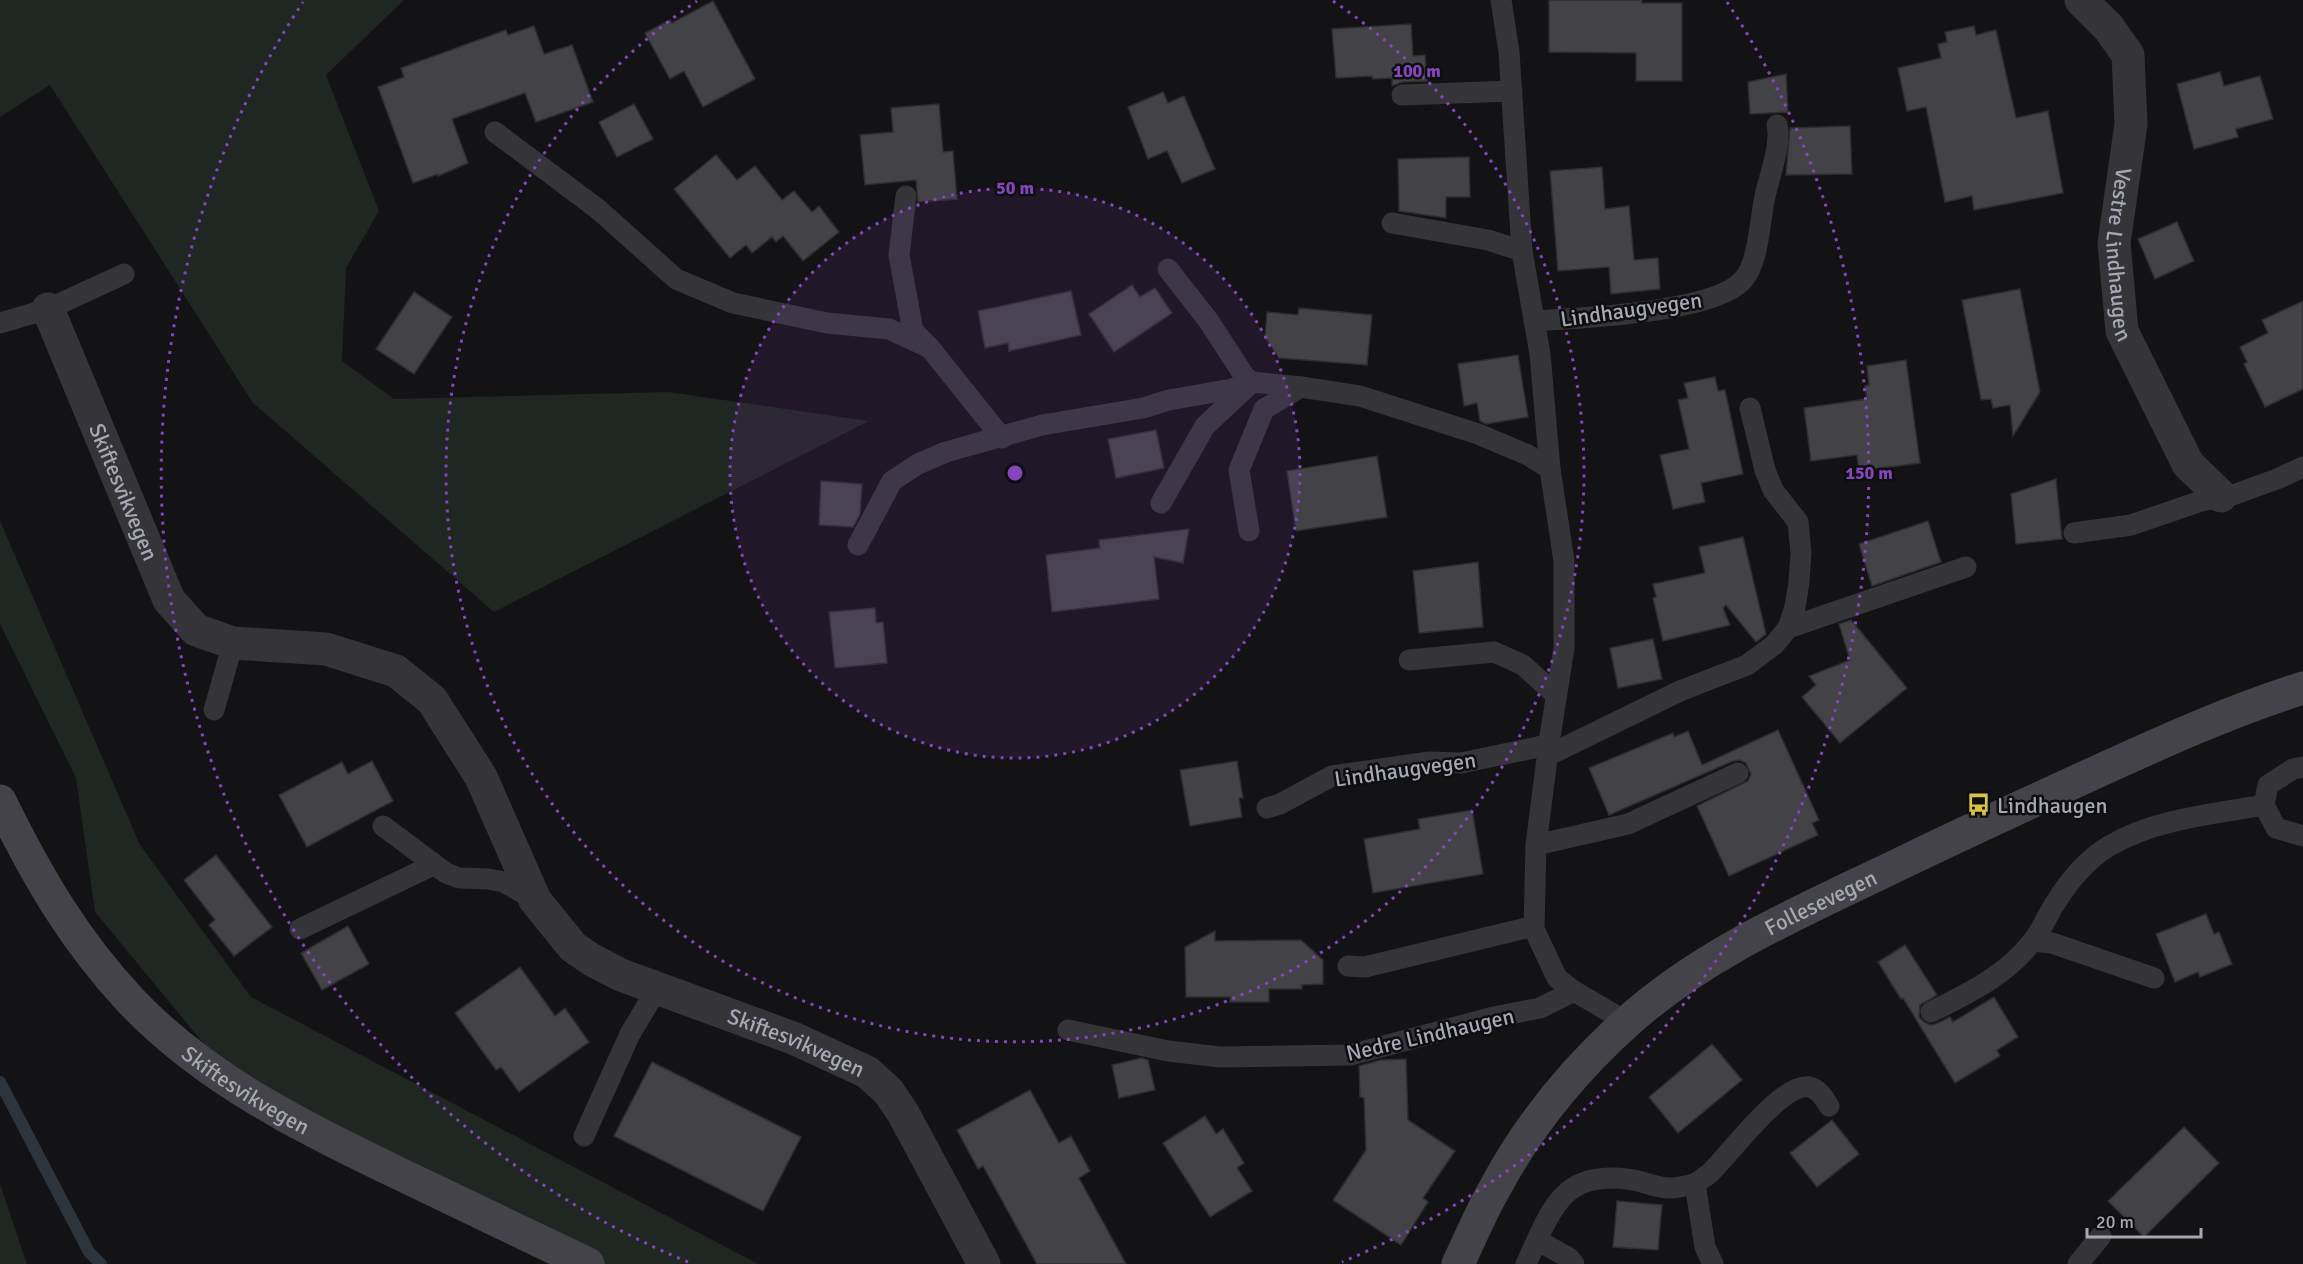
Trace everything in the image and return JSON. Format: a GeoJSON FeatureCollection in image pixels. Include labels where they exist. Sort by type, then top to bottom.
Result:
{"type":"FeatureCollection","features":[{"type":"Feature","properties":{"kind":"main road","name":"Follesevegen"},"geometry":{"type":"LineString","coordinates":[[1458,1264],[1495,1187],[1531,1128],[1574,1074],[1627,1022],[1680,979],[1746,938],[1956,836],[2190,729],[2303,688]]}},
{"type":"Feature","properties":{"kind":"main road","name":"Skiftesvikvegen"},"geometry":{"type":"LineString","coordinates":[[0,801],[61,914],[95,960],[132,1002],[174,1041],[219,1077],[267,1107],[368,1159],[588,1264]]}},
{"type":"Feature","properties":{"kind":"street","name":"Vestre Lindhaugen"},"geometry":{"type":"LineString","coordinates":[[2081,0],[2109,28],[2128,55],[2131,124],[2114,243],[2122,331],[2188,464],[2221,496]]}},
{"type":"Feature","properties":{"kind":"street","name":"Skiftesvikvegen"},"geometry":{"type":"LineString","coordinates":[[48,309],[169,600],[196,630],[233,643],[326,649],[396,670],[432,700],[481,777],[535,900],[573,947],[621,975],[793,1038],[867,1072],[888,1091],[903,1113],[984,1264]]}},
{"type":"Feature","properties":{"kind":"lane","name":"Lindhaugvegen"},"geometry":{"type":"LineString","coordinates":[[1501,0],[1509,52],[1522,251],[1540,354],[1550,469],[1564,561],[1564,648],[1536,845],[1534,929],[1557,978],[1574,991],[1627,1022]]}},
{"type":"Feature","properties":{"kind":"lane"},"geometry":{"type":"LineString","coordinates":[[1402,95],[1512,91]]}},
{"type":"Feature","properties":{"kind":"lane","name":"Lindhaugvegen"},"geometry":{"type":"LineString","coordinates":[[1534,321],[1682,307],[1714,298],[1742,281],[1755,250],[1766,189],[1775,156],[1779,130],[1777,125]]}},
{"type":"Feature","properties":{"kind":"lane"},"geometry":{"type":"LineString","coordinates":[[495,132],[598,210],[676,279],[733,303],[827,323],[888,329],[930,348]]}},
{"type":"Feature","properties":{"kind":"lane"},"geometry":{"type":"LineString","coordinates":[[906,196],[899,255],[913,331],[930,348],[1002,438]]}},
{"type":"Feature","properties":{"kind":"lane"},"geometry":{"type":"LineString","coordinates":[[1392,223],[1488,240],[1522,251]]}},
{"type":"Feature","properties":{"kind":"lane"},"geometry":{"type":"LineString","coordinates":[[1168,269],[1208,320],[1245,377],[1252,382]]}},
{"type":"Feature","properties":{"kind":"lane"},"geometry":{"type":"LineString","coordinates":[[0,323],[48,309],[124,274]]}},
{"type":"Feature","properties":{"kind":"lane"},"geometry":{"type":"LineString","coordinates":[[1161,503],[1205,426],[1252,382]]}},
{"type":"Feature","properties":{"kind":"lane"},"geometry":{"type":"LineString","coordinates":[[858,545],[892,481],[918,464],[946,452],[1042,425],[1143,408],[1169,400],[1232,389],[1252,382],[1360,396],[1478,434],[1528,455],[1550,469]]}},
{"type":"Feature","properties":{"kind":"lane"},"geometry":{"type":"LineString","coordinates":[[1249,531],[1239,470],[1264,409],[1301,387]]}},
{"type":"Feature","properties":{"kind":"lane"},"geometry":{"type":"LineString","coordinates":[[1750,408],[1765,470],[1773,490],[1798,522],[1801,553],[1799,582],[1795,607],[1788,628]]}},
{"type":"Feature","properties":{"kind":"lane"},"geometry":{"type":"LineString","coordinates":[[2074,533],[2131,525],[2201,501],[2233,495],[2303,467]]}},
{"type":"Feature","properties":{"kind":"lane"},"geometry":{"type":"LineString","coordinates":[[1788,628],[1966,567]]}},
{"type":"Feature","properties":{"kind":"lane","name":"Lindhaugvegen"},"geometry":{"type":"LineString","coordinates":[[1267,808],[1280,804],[1332,776],[1429,762],[1461,763],[1538,747],[1549,749],[1680,691],[1748,665],[1774,645],[1788,628]]}},
{"type":"Feature","properties":{"kind":"lane"},"geometry":{"type":"LineString","coordinates":[[214,710],[233,643]]}},
{"type":"Feature","properties":{"kind":"lane"},"geometry":{"type":"LineString","coordinates":[[1409,660],[1494,652],[1523,665],[1556,695]]}},
{"type":"Feature","properties":{"kind":"lane"},"geometry":{"type":"LineString","coordinates":[[2303,767],[2293,769],[2268,786],[2264,805],[2276,828],[2303,836]]}},
{"type":"Feature","properties":{"kind":"lane"},"geometry":{"type":"LineString","coordinates":[[1536,845],[1628,824],[1738,773]]}},
{"type":"Feature","properties":{"kind":"lane"},"geometry":{"type":"LineString","coordinates":[[1931,1012],[1991,980],[2008,968],[2033,941],[2056,902],[2075,876],[2108,846],[2151,827],[2264,805]]}},
{"type":"Feature","properties":{"kind":"lane","name":"Skiftesvikvegen"},"geometry":{"type":"LineString","coordinates":[[383,825],[433,865],[459,878],[504,882],[535,900]]}},
{"type":"Feature","properties":{"kind":"lane"},"geometry":{"type":"LineString","coordinates":[[300,929],[433,865]]}},
{"type":"Feature","properties":{"kind":"lane"},"geometry":{"type":"LineString","coordinates":[[1348,966],[1365,967],[1530,927],[1534,929]]}},
{"type":"Feature","properties":{"kind":"lane"},"geometry":{"type":"LineString","coordinates":[[2033,941],[2052,943],[2154,978]]}},
{"type":"Feature","properties":{"kind":"lane"},"geometry":{"type":"LineString","coordinates":[[584,1136],[630,1034],[657,989]]}},
{"type":"Feature","properties":{"kind":"lane","name":"Nedre Lindhaugen"},"geometry":{"type":"LineString","coordinates":[[1068,1030],[1168,1051],[1220,1057],[1350,1055],[1494,1017],[1540,1008],[1574,991]]}},
{"type":"Feature","properties":{"kind":"lane"},"geometry":{"type":"LineString","coordinates":[[1526,1264],[1548,1216],[1573,1187],[1595,1178],[1628,1179],[1670,1189],[1695,1184],[1709,1174],[1767,1110],[1793,1092],[1805,1087],[1812,1088],[1821,1093],[1829,1106]]}},
{"type":"Feature","properties":{"kind":"lane"},"geometry":{"type":"LineString","coordinates":[[1695,1184],[1706,1247],[1713,1264]]}},
{"type":"Feature","properties":{"kind":"lane"},"geometry":{"type":"LineString","coordinates":[[2078,1264],[2101,1236]]}},
{"type":"Feature","properties":{"kind":"lane"},"geometry":{"type":"LineString","coordinates":[[1537,1240],[1569,1258],[1574,1264]]}},
{"type":"Feature","properties":{"kind":"shaded area"},"geometry":{"type":"Polygon","coordinates":[[[0,0],[404,0],[326,75],[379,211],[346,268],[342,361],[394,399],[668,392],[869,421],[494,612],[253,403],[50,85],[0,117],[0,0]]]}},
{"type":"Feature","properties":{"kind":"shaded area"},"geometry":{"type":"Polygon","coordinates":[[[0,521],[140,845],[251,997],[758,1264],[548,1264],[275,1130],[95,912],[76,778],[0,624],[0,521]]]}},
{"type":"Feature","properties":{"kind":"shaded area"},"geometry":{"type":"Polygon","coordinates":[[[0,1184],[27,1264],[0,1264],[0,1184]]]}},
{"type":"Feature","properties":{"kind":"building"},"geometry":{"type":"Polygon","coordinates":[[[1549,0],[1642,0],[1642,3],[1682,3],[1682,81],[1636,81],[1636,53],[1549,52],[1549,0]]]}},
{"type":"Feature","properties":{"kind":"building"},"geometry":{"type":"Polygon","coordinates":[[[713,1],[755,79],[703,107],[684,71],[670,79],[645,33],[670,20],[672,23],[713,1]]]}},
{"type":"Feature","properties":{"kind":"building"},"geometry":{"type":"Polygon","coordinates":[[[1411,24],[1413,56],[1425,55],[1427,81],[1402,82],[1392,86],[1392,78],[1373,79],[1372,76],[1336,78],[1332,29],[1411,24]]]}},
{"type":"Feature","properties":{"kind":"building"},"geometry":{"type":"Polygon","coordinates":[[[534,26],[544,54],[572,45],[593,102],[536,122],[525,93],[452,119],[468,163],[438,176],[438,174],[413,183],[378,87],[404,77],[401,68],[506,30],[508,35],[534,26]]]}},
{"type":"Feature","properties":{"kind":"building"},"geometry":{"type":"Polygon","coordinates":[[[1974,26],[1976,35],[1996,30],[2016,118],[2048,111],[2063,193],[1974,210],[1972,196],[1945,202],[1926,107],[1907,111],[1898,68],[1941,58],[1938,44],[1947,42],[1945,32],[1974,26]]]}},
{"type":"Feature","properties":{"kind":"building"},"geometry":{"type":"Polygon","coordinates":[[[2220,72],[2224,86],[2260,76],[2273,119],[2236,129],[2238,137],[2194,149],[2177,84],[2220,72]]]}},
{"type":"Feature","properties":{"kind":"building"},"geometry":{"type":"Polygon","coordinates":[[[1786,74],[1788,112],[1750,114],[1748,82],[1786,74]]]}},
{"type":"Feature","properties":{"kind":"building"},"geometry":{"type":"Polygon","coordinates":[[[1163,92],[1168,103],[1184,96],[1215,169],[1182,183],[1167,151],[1148,159],[1128,107],[1163,92]]]}},
{"type":"Feature","properties":{"kind":"building"},"geometry":{"type":"Polygon","coordinates":[[[634,104],[653,139],[617,157],[599,122],[634,104]]]}},
{"type":"Feature","properties":{"kind":"building"},"geometry":{"type":"Polygon","coordinates":[[[939,104],[943,152],[953,151],[957,199],[918,202],[916,180],[865,185],[860,135],[893,132],[891,108],[939,104]]]}},
{"type":"Feature","properties":{"kind":"building"},"geometry":{"type":"Polygon","coordinates":[[[1850,126],[1852,174],[1786,175],[1790,128],[1850,126]]]}},
{"type":"Feature","properties":{"kind":"building"},"geometry":{"type":"Polygon","coordinates":[[[716,155],[737,180],[755,166],[782,200],[794,191],[812,212],[819,206],[839,232],[803,261],[783,236],[776,242],[772,237],[752,253],[746,245],[730,258],[674,189],[716,155]]]}},
{"type":"Feature","properties":{"kind":"building"},"geometry":{"type":"Polygon","coordinates":[[[1469,157],[1470,197],[1446,197],[1446,218],[1399,211],[1398,159],[1469,157]]]}},
{"type":"Feature","properties":{"kind":"building"},"geometry":{"type":"Polygon","coordinates":[[[1602,167],[1605,209],[1629,206],[1634,260],[1658,258],[1660,289],[1611,294],[1609,267],[1558,271],[1550,171],[1602,167]]]}},
{"type":"Feature","properties":{"kind":"building"},"geometry":{"type":"Polygon","coordinates":[[[2177,222],[2194,261],[2155,279],[2138,239],[2177,222]]]}},
{"type":"Feature","properties":{"kind":"building"},"geometry":{"type":"Polygon","coordinates":[[[1132,285],[1140,297],[1155,288],[1172,313],[1114,352],[1089,314],[1132,285]]]}},
{"type":"Feature","properties":{"kind":"building"},"geometry":{"type":"Polygon","coordinates":[[[2020,289],[2040,392],[2013,436],[2010,405],[1993,408],[1991,399],[1981,400],[1962,300],[2020,289]]]}},
{"type":"Feature","properties":{"kind":"building"},"geometry":{"type":"Polygon","coordinates":[[[1071,291],[1081,335],[1009,351],[1008,343],[985,348],[978,311],[1071,291]]]}},
{"type":"Feature","properties":{"kind":"building"},"geometry":{"type":"Polygon","coordinates":[[[414,292],[452,317],[414,374],[376,349],[414,292]]]}},
{"type":"Feature","properties":{"kind":"building"},"geometry":{"type":"Polygon","coordinates":[[[2303,301],[2303,389],[2265,407],[2244,364],[2247,362],[2240,347],[2268,333],[2262,320],[2303,301]]]}},
{"type":"Feature","properties":{"kind":"building"},"geometry":{"type":"Polygon","coordinates":[[[1299,308],[1372,315],[1367,365],[1279,358],[1265,337],[1267,312],[1298,315],[1299,308]]]}},
{"type":"Feature","properties":{"kind":"building"},"geometry":{"type":"Polygon","coordinates":[[[1518,355],[1528,417],[1486,424],[1480,421],[1477,403],[1464,406],[1458,364],[1518,355]]]}},
{"type":"Feature","properties":{"kind":"building"},"geometry":{"type":"Polygon","coordinates":[[[1906,360],[1920,463],[1859,471],[1857,455],[1811,461],[1804,408],[1867,399],[1865,386],[1869,385],[1867,366],[1906,360]]]}},
{"type":"Feature","properties":{"kind":"building"},"geometry":{"type":"Polygon","coordinates":[[[1715,377],[1718,391],[1725,390],[1743,474],[1701,483],[1705,502],[1673,509],[1660,455],[1689,449],[1678,400],[1688,398],[1684,383],[1715,377]]]}},
{"type":"Feature","properties":{"kind":"building"},"geometry":{"type":"Polygon","coordinates":[[[1156,430],[1164,468],[1116,478],[1108,439],[1156,430]]]}},
{"type":"Feature","properties":{"kind":"building"},"geometry":{"type":"Polygon","coordinates":[[[1377,456],[1387,517],[1296,531],[1287,471],[1377,456]]]}},
{"type":"Feature","properties":{"kind":"building"},"geometry":{"type":"Polygon","coordinates":[[[2056,479],[2062,539],[2016,544],[2011,494],[2056,479]]]}},
{"type":"Feature","properties":{"kind":"building"},"geometry":{"type":"Polygon","coordinates":[[[821,481],[862,484],[860,514],[853,527],[819,525],[821,481]]]}},
{"type":"Feature","properties":{"kind":"building"},"geometry":{"type":"Polygon","coordinates":[[[1928,521],[1941,562],[1872,586],[1859,544],[1928,521]]]}},
{"type":"Feature","properties":{"kind":"building"},"geometry":{"type":"Polygon","coordinates":[[[1189,529],[1183,563],[1154,557],[1159,599],[1052,612],[1046,555],[1100,548],[1099,540],[1189,529]]]}},
{"type":"Feature","properties":{"kind":"building"},"geometry":{"type":"Polygon","coordinates":[[[1743,537],[1766,634],[1756,642],[1726,605],[1723,608],[1730,625],[1663,641],[1653,598],[1656,597],[1653,584],[1705,573],[1699,547],[1743,537]]]}},
{"type":"Feature","properties":{"kind":"building"},"geometry":{"type":"Polygon","coordinates":[[[1478,562],[1483,627],[1419,633],[1413,571],[1478,562]]]}},
{"type":"Feature","properties":{"kind":"building"},"geometry":{"type":"Polygon","coordinates":[[[875,608],[876,623],[883,622],[887,663],[835,668],[829,612],[875,608]]]}},
{"type":"Feature","properties":{"kind":"building"},"geometry":{"type":"Polygon","coordinates":[[[1851,620],[1907,688],[1840,743],[1802,697],[1816,685],[1809,676],[1850,660],[1839,624],[1851,620]]]}},
{"type":"Feature","properties":{"kind":"building"},"geometry":{"type":"Polygon","coordinates":[[[1653,639],[1662,679],[1618,688],[1610,648],[1653,639]]]}},
{"type":"Feature","properties":{"kind":"building"},"geometry":{"type":"Polygon","coordinates":[[[1778,730],[1819,820],[1812,823],[1818,835],[1729,876],[1697,806],[1748,781],[1751,774],[1746,763],[1740,760],[1733,761],[1609,815],[1589,768],[1673,733],[1674,737],[1688,731],[1702,765],[1778,730]]]}},
{"type":"Feature","properties":{"kind":"building"},"geometry":{"type":"Polygon","coordinates":[[[372,761],[393,801],[307,847],[279,795],[342,762],[348,774],[372,761]]]}},
{"type":"Feature","properties":{"kind":"building"},"geometry":{"type":"Polygon","coordinates":[[[1237,761],[1243,798],[1239,798],[1242,817],[1190,826],[1180,770],[1237,761]]]}},
{"type":"Feature","properties":{"kind":"building"},"geometry":{"type":"Polygon","coordinates":[[[1472,810],[1483,874],[1373,893],[1364,839],[1420,829],[1418,819],[1472,810]]]}},
{"type":"Feature","properties":{"kind":"building"},"geometry":{"type":"Polygon","coordinates":[[[216,855],[272,927],[234,956],[209,925],[215,920],[184,880],[216,855]]]}},
{"type":"Feature","properties":{"kind":"building"},"geometry":{"type":"Polygon","coordinates":[[[2206,914],[2214,934],[2219,932],[2232,964],[2200,977],[2198,972],[2175,982],[2156,934],[2206,914]]]}},
{"type":"Feature","properties":{"kind":"building"},"geometry":{"type":"Polygon","coordinates":[[[348,926],[369,964],[322,990],[301,953],[348,926]]]}},
{"type":"Feature","properties":{"kind":"building"},"geometry":{"type":"Polygon","coordinates":[[[1215,931],[1215,941],[1301,940],[1323,960],[1323,984],[1302,985],[1302,989],[1269,989],[1269,1002],[1230,1002],[1230,997],[1186,997],[1185,947],[1215,931]]]}},
{"type":"Feature","properties":{"kind":"building"},"geometry":{"type":"Polygon","coordinates":[[[1905,945],[1937,995],[1920,1005],[1919,1017],[1924,1022],[1930,1025],[1936,1024],[1950,1017],[1953,1022],[1994,997],[2018,1037],[1997,1050],[2000,1056],[1955,1083],[1878,962],[1905,945]]]}},
{"type":"Feature","properties":{"kind":"building"},"geometry":{"type":"Polygon","coordinates":[[[520,967],[555,1016],[565,1008],[589,1042],[519,1092],[501,1067],[496,1070],[455,1013],[520,967]]]}},
{"type":"Feature","properties":{"kind":"building"},"geometry":{"type":"Polygon","coordinates":[[[1712,1044],[1742,1080],[1678,1133],[1649,1097],[1712,1044]]]}},
{"type":"Feature","properties":{"kind":"building"},"geometry":{"type":"Polygon","coordinates":[[[1141,1058],[1148,1060],[1155,1090],[1119,1098],[1112,1065],[1141,1058]]]}},
{"type":"Feature","properties":{"kind":"building"},"geometry":{"type":"Polygon","coordinates":[[[1406,1059],[1408,1120],[1455,1151],[1423,1198],[1428,1202],[1401,1245],[1333,1200],[1366,1150],[1364,1098],[1360,1097],[1359,1066],[1381,1060],[1406,1059]]]}},
{"type":"Feature","properties":{"kind":"building"},"geometry":{"type":"Polygon","coordinates":[[[652,1062],[801,1137],[763,1211],[614,1136],[652,1062]]]}},
{"type":"Feature","properties":{"kind":"building"},"geometry":{"type":"Polygon","coordinates":[[[1030,1090],[1059,1143],[1071,1136],[1090,1171],[1079,1178],[1126,1264],[1037,1264],[983,1166],[978,1169],[957,1130],[1030,1090]]]}},
{"type":"Feature","properties":{"kind":"building"},"geometry":{"type":"Polygon","coordinates":[[[1205,1116],[1216,1134],[1223,1129],[1244,1163],[1237,1168],[1252,1191],[1210,1217],[1163,1143],[1205,1116]]]}},
{"type":"Feature","properties":{"kind":"building"},"geometry":{"type":"Polygon","coordinates":[[[1832,1120],[1859,1154],[1817,1187],[1790,1153],[1832,1120]]]}},
{"type":"Feature","properties":{"kind":"building"},"geometry":{"type":"Polygon","coordinates":[[[2184,1127],[2219,1163],[2144,1237],[2108,1201],[2184,1127]]]}},
{"type":"Feature","properties":{"kind":"building"},"geometry":{"type":"Polygon","coordinates":[[[1617,1201],[1662,1205],[1658,1250],[1613,1247],[1617,1201]]]}},
{"type":"Feature","properties":{"kind":"waterway"},"geometry":{"type":"LineString","coordinates":[[0,1082],[89,1252],[101,1264]]}},
{"type":"Feature","properties":{"kind":"place","name":"Lindhaugen"},"geometry":{"type":"Point","coordinates":[1979,805]}}]}
